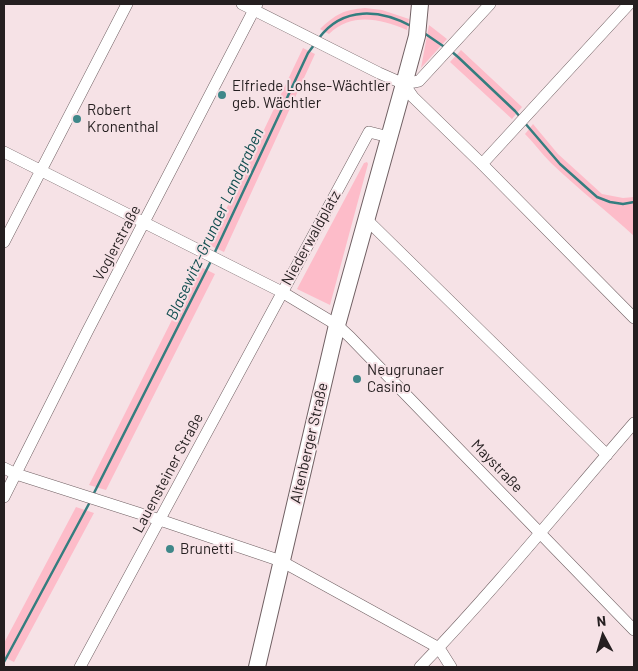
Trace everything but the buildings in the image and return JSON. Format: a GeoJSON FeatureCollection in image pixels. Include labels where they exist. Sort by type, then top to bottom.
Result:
{"type":"FeatureCollection","features":[{"type":"Feature","properties":{"kind":"main road"},"geometry":{"type":"LineString","coordinates":[[337,325],[404,84],[418,29],[420,4]]}},
{"type":"Feature","properties":{"kind":"main road","name":"Altenberger Straße"},"geometry":{"type":"LineString","coordinates":[[256,667],[337,325]]}},
{"type":"Feature","properties":{"kind":"street"},"geometry":{"type":"LineString","coordinates":[[4,242],[127,4]]}},
{"type":"Feature","properties":{"kind":"street"},"geometry":{"type":"LineString","coordinates":[[242,4],[255,7],[305,36],[404,84],[413,98],[482,164],[634,318]]}},
{"type":"Feature","properties":{"kind":"street"},"geometry":{"type":"LineString","coordinates":[[404,84],[419,81],[490,4]]}},
{"type":"Feature","properties":{"kind":"street"},"geometry":{"type":"LineString","coordinates":[[482,164],[630,4]]}},
{"type":"Feature","properties":{"kind":"street","name":"Voglerstraße"},"geometry":{"type":"LineString","coordinates":[[4,496],[255,7]]}},
{"type":"Feature","properties":{"kind":"street","name":"Niederwaldplatz"},"geometry":{"type":"LineString","coordinates":[[337,325],[282,292],[369,132],[389,137]]}},
{"type":"Feature","properties":{"kind":"street"},"geometry":{"type":"LineString","coordinates":[[4,152],[282,292]]}},
{"type":"Feature","properties":{"kind":"street"},"geometry":{"type":"LineString","coordinates":[[366,219],[607,455]]}},
{"type":"Feature","properties":{"kind":"street","name":"Lauensteiner Straße"},"geometry":{"type":"LineString","coordinates":[[80,667],[282,292]]}},
{"type":"Feature","properties":{"kind":"street","name":"Maystraße"},"geometry":{"type":"LineString","coordinates":[[337,325],[634,630]]}},
{"type":"Feature","properties":{"kind":"street"},"geometry":{"type":"LineString","coordinates":[[420,667],[541,533],[634,423]]}},
{"type":"Feature","properties":{"kind":"street"},"geometry":{"type":"LineString","coordinates":[[4,468],[16,474],[281,561],[439,648],[451,667]]}},
{"type":"Feature","properties":{"kind":"shaded area"},"geometry":{"type":"Polygon","coordinates":[[[365,8],[382,10],[409,19],[407,30],[387,23],[366,20],[347,23],[329,34],[320,29],[340,14],[365,8]]]}},
{"type":"Feature","properties":{"kind":"shaded area"},"geometry":{"type":"Polygon","coordinates":[[[429,25],[447,39],[421,68],[429,25]]]}},
{"type":"Feature","properties":{"kind":"shaded area"},"geometry":{"type":"Polygon","coordinates":[[[303,48],[315,54],[224,252],[209,245],[303,48]]]}},
{"type":"Feature","properties":{"kind":"shaded area"},"geometry":{"type":"Polygon","coordinates":[[[461,50],[522,107],[512,119],[450,62],[461,50]]]}},
{"type":"Feature","properties":{"kind":"shaded area"},"geometry":{"type":"Polygon","coordinates":[[[533,124],[558,154],[602,194],[623,198],[634,197],[634,236],[544,156],[525,134],[533,124]]]}},
{"type":"Feature","properties":{"kind":"shaded area"},"geometry":{"type":"Polygon","coordinates":[[[367,162],[330,305],[297,289],[364,163],[367,162]]]}},
{"type":"Feature","properties":{"kind":"shaded area"},"geometry":{"type":"Polygon","coordinates":[[[199,266],[215,274],[106,490],[89,485],[199,266]]]}},
{"type":"Feature","properties":{"kind":"shaded area"},"geometry":{"type":"Polygon","coordinates":[[[76,507],[94,513],[14,662],[4,657],[4,643],[76,507]]]}},
{"type":"Feature","properties":{"kind":"waterway","name":"Blasewitz‐Grunaer Landgraben"},"geometry":{"type":"LineString","coordinates":[[319,38],[339,20],[363,14],[388,17],[413,27]]}},
{"type":"Feature","properties":{"kind":"waterway","name":"Blasewitz‐Grunaer Landgraben"},"geometry":{"type":"LineString","coordinates":[[424,33],[446,48]]}},
{"type":"Feature","properties":{"kind":"waterway","name":"Blasewitz‐Grunaer Landgraben"},"geometry":{"type":"LineString","coordinates":[[214,254],[308,53],[314,45]]}},
{"type":"Feature","properties":{"kind":"waterway","name":"Blasewitz‐Grunaer Landgraben"},"geometry":{"type":"LineString","coordinates":[[451,51],[521,118]]}},
{"type":"Feature","properties":{"kind":"waterway","name":"Blasewitz‐Grunaer Landgraben"},"geometry":{"type":"LineString","coordinates":[[524,122],[560,164],[597,197],[623,204],[634,202]]}},
{"type":"Feature","properties":{"kind":"waterway","name":"Blasewitz‐Grunaer Landgraben"},"geometry":{"type":"LineString","coordinates":[[93,495],[211,261]]}},
{"type":"Feature","properties":{"kind":"waterway","name":"Blasewitz‐Grunaer Landgraben"},"geometry":{"type":"LineString","coordinates":[[4,662],[91,500]]}},
{"type":"Feature","properties":{"kind":"place","name":"Elfriede Lohse-Wächtler geb. Wächtler"},"geometry":{"type":"Point","coordinates":[222,95]}},
{"type":"Feature","properties":{"kind":"place","name":"Robert Kronenthal"},"geometry":{"type":"Point","coordinates":[77,119]}},
{"type":"Feature","properties":{"kind":"place","name":"Neugrunaer Casino"},"geometry":{"type":"Point","coordinates":[357,379]}},
{"type":"Feature","properties":{"kind":"place","name":"Brunetti"},"geometry":{"type":"Point","coordinates":[170,549]}}]}
